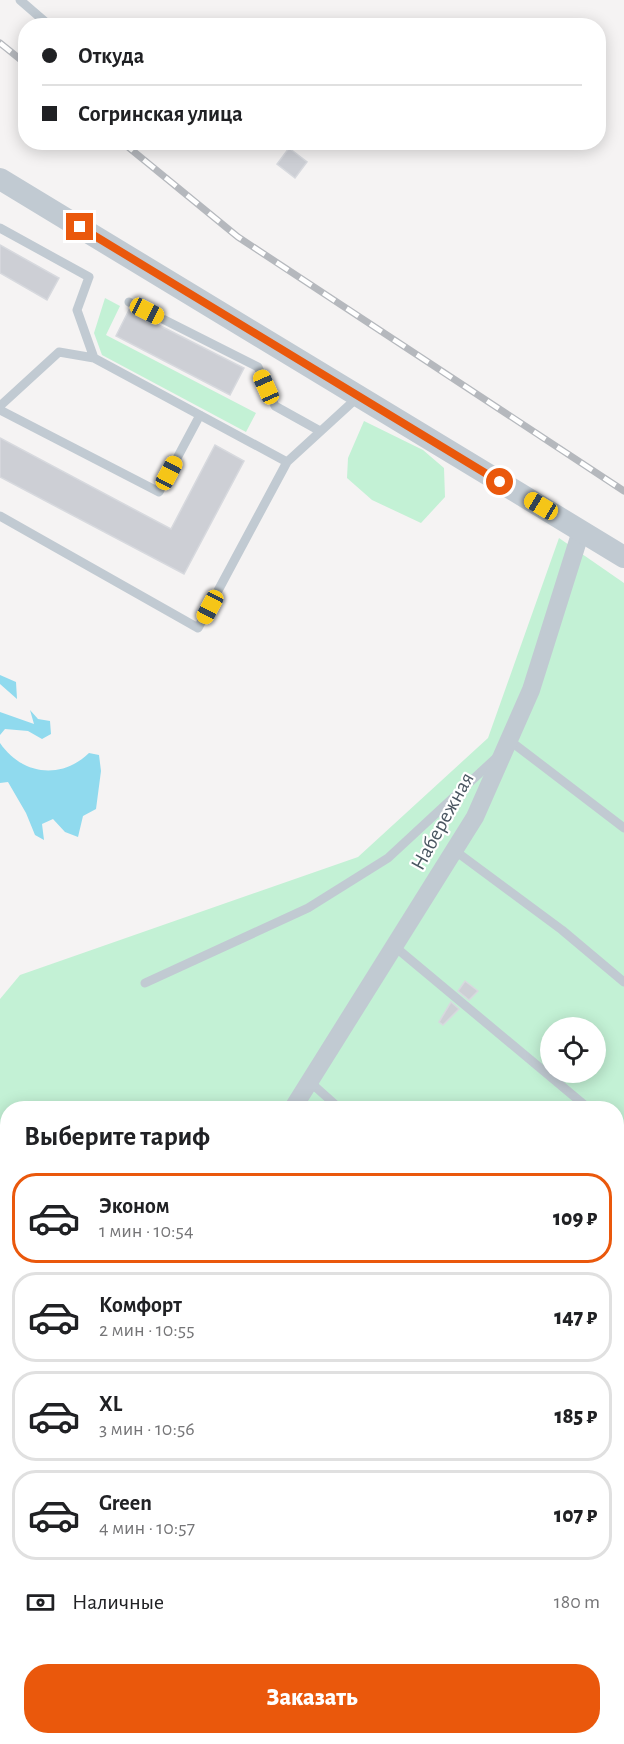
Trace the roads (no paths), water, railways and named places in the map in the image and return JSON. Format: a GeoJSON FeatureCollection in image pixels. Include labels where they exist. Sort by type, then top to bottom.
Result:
{"type":"FeatureCollection","features":[{"type":"Feature","properties":{"kind":"street"},"geometry":{"type":"LineString","coordinates":[[0,179],[624,557]]}},
{"type":"Feature","properties":{"kind":"street","name":"Набережная"},"geometry":{"type":"LineString","coordinates":[[298,1101],[475,817],[531,690],[581,531]]}},
{"type":"Feature","properties":{"kind":"lane"},"geometry":{"type":"LineString","coordinates":[[20,0],[41,18]]}},
{"type":"Feature","properties":{"kind":"lane"},"geometry":{"type":"LineString","coordinates":[[0,228],[89,277],[77,310],[94,358]]}},
{"type":"Feature","properties":{"kind":"lane"},"geometry":{"type":"LineString","coordinates":[[129,302],[258,367],[275,406],[320,431]]}},
{"type":"Feature","properties":{"kind":"lane"},"geometry":{"type":"LineString","coordinates":[[200,415],[159,492],[0,408],[59,352],[94,358],[200,415],[287,462]]}},
{"type":"Feature","properties":{"kind":"lane"},"geometry":{"type":"LineString","coordinates":[[0,516],[198,628],[287,462],[360,395]]}},
{"type":"Feature","properties":{"kind":"lane"},"geometry":{"type":"LineString","coordinates":[[144,983],[308,908],[388,858],[507,745],[624,828]]}},
{"type":"Feature","properties":{"kind":"lane"},"geometry":{"type":"LineString","coordinates":[[454,850],[562,930],[624,982]]}},
{"type":"Feature","properties":{"kind":"lane"},"geometry":{"type":"LineString","coordinates":[[394,946],[580,1101]]}},
{"type":"Feature","properties":{"kind":"lane"},"geometry":{"type":"LineString","coordinates":[[310,1082],[331,1101]]}},
{"type":"Feature","properties":{"kind":"water"},"geometry":{"type":"Polygon","coordinates":[[[0,675],[16,682],[17,699],[0,684],[0,675]]]}},
{"type":"Feature","properties":{"kind":"water"},"geometry":{"type":"Polygon","coordinates":[[[30,710],[38,719],[50,721],[51,734],[42,739],[28,731],[5,729],[0,735],[0,712],[34,724],[30,710]]]}},
{"type":"Feature","properties":{"kind":"water"},"geometry":{"type":"Polygon","coordinates":[[[0,743],[19,762],[42,770],[66,767],[78,762],[89,753],[99,755],[101,771],[96,809],[83,816],[78,837],[65,832],[53,819],[42,824],[44,840],[35,835],[26,813],[8,782],[0,783],[0,743]]]}},
{"type":"Feature","properties":{"kind":"railway"},"geometry":{"type":"LineString","coordinates":[[0,43],[18,58]]}},
{"type":"Feature","properties":{"kind":"railway"},"geometry":{"type":"LineString","coordinates":[[132,150],[238,237],[624,491]]}}]}
